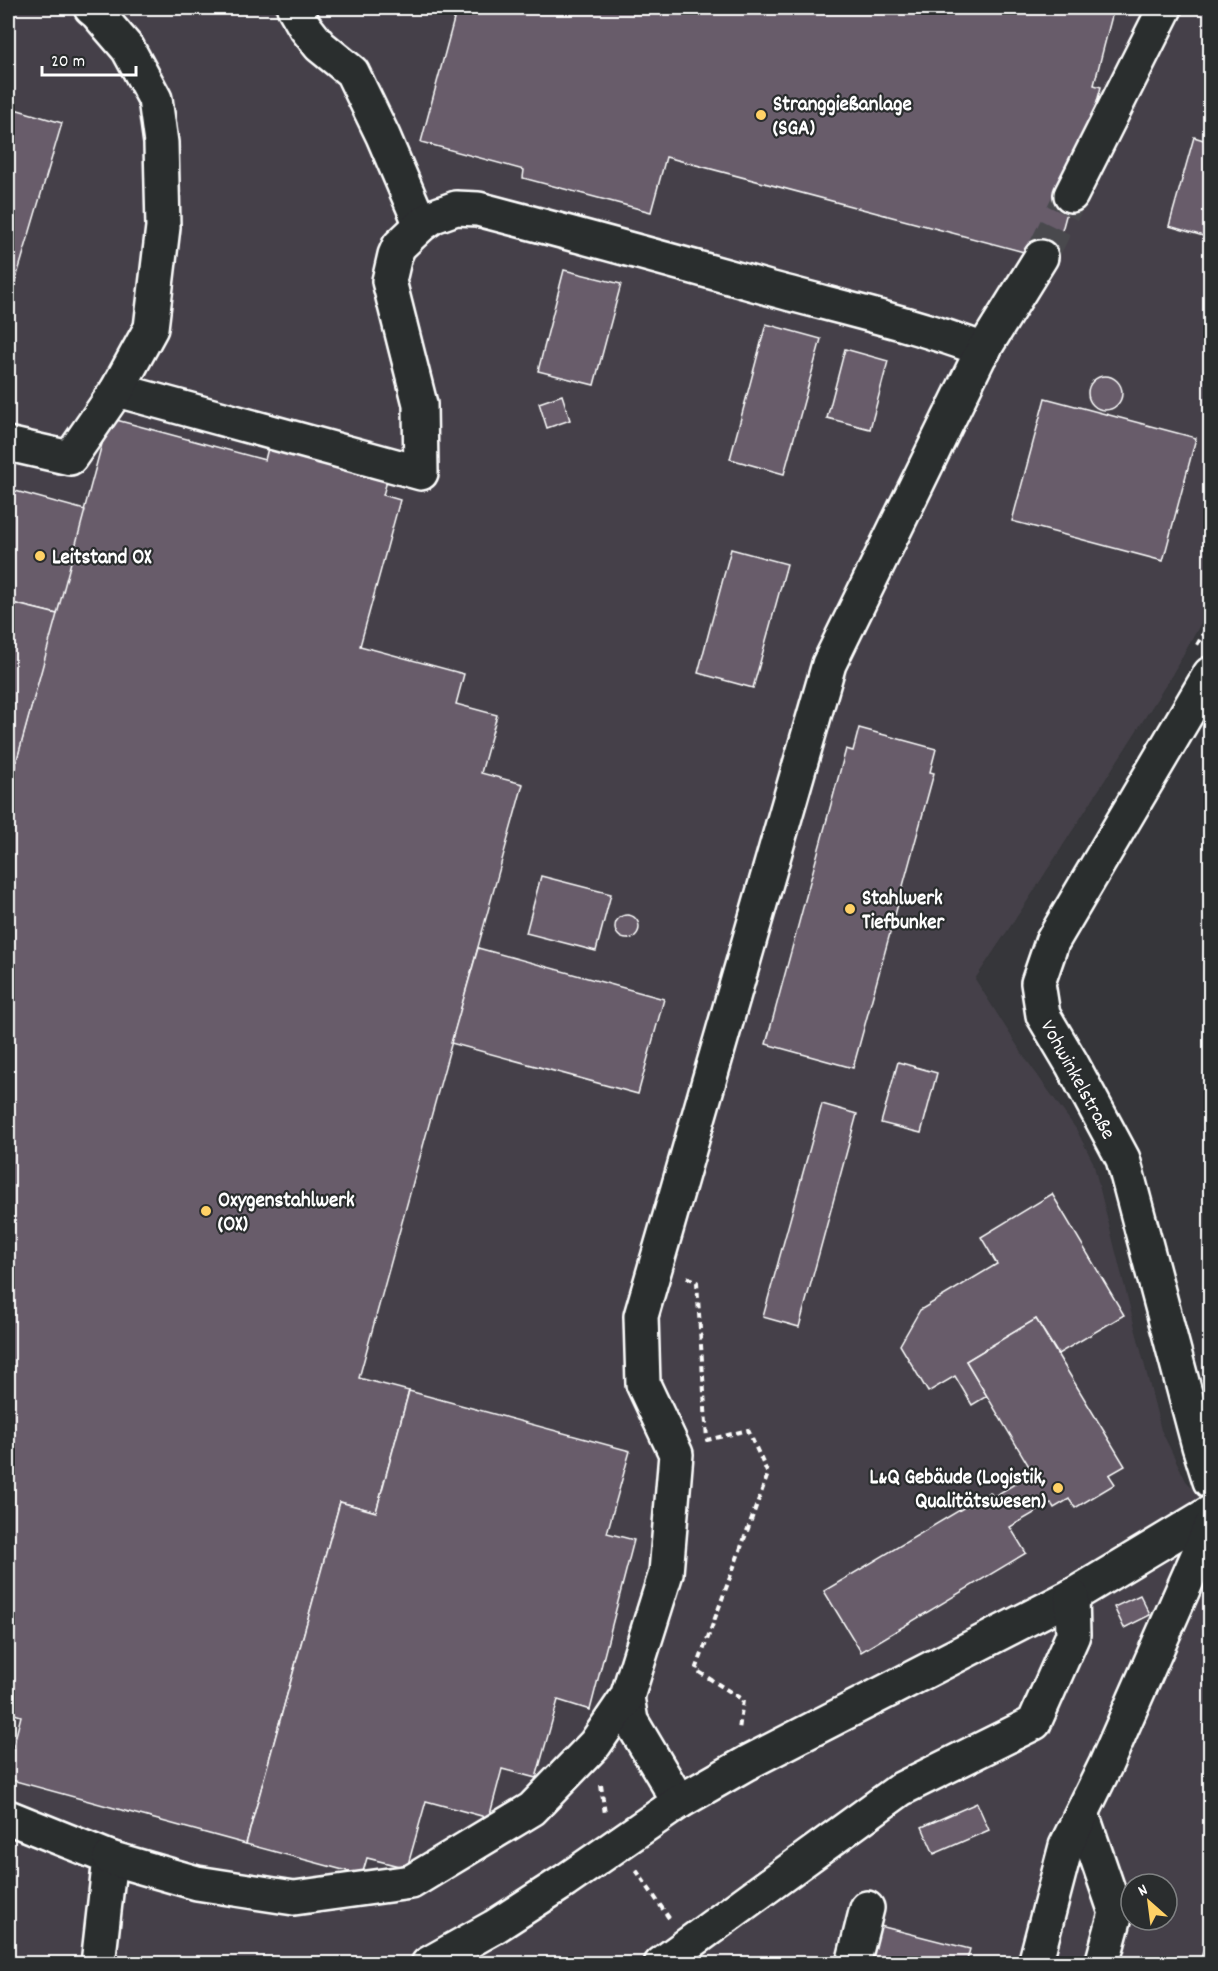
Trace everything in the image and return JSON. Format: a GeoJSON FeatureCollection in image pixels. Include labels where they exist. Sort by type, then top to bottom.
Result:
{"type":"FeatureCollection","features":[{"type":"Feature","properties":{"kind":"street"},"geometry":{"type":"LineString","coordinates":[[8,444],[70,458],[117,390],[152,328],[163,226],[161,143],[155,99],[128,49],[91,8]]}},
{"type":"Feature","properties":{"kind":"street"},"geometry":{"type":"LineString","coordinates":[[294,8],[320,46],[352,72],[422,225]]}},
{"type":"Feature","properties":{"kind":"street"},"geometry":{"type":"LineString","coordinates":[[1071,195],[1165,8]]}},
{"type":"Feature","properties":{"kind":"street"},"geometry":{"type":"LineString","coordinates":[[117,390],[421,473],[420,404],[388,281],[394,255],[399,246],[434,216],[456,208],[478,209],[612,243],[764,287],[938,332],[984,350]]}},
{"type":"Feature","properties":{"kind":"street"},"geometry":{"type":"LineString","coordinates":[[8,1817],[110,1858],[197,1883],[294,1898],[411,1882],[532,1809],[595,1744],[627,1698],[666,1573],[676,1454],[643,1384],[641,1316],[830,664],[936,442],[984,350],[1041,257]]}},
{"type":"Feature","properties":{"kind":"street","name":"Vohwinkelstraße"},"geometry":{"type":"LineString","coordinates":[[1210,674],[1052,942],[1038,983],[1043,1015],[1123,1159],[1210,1481]]}},
{"type":"Feature","properties":{"kind":"street"},"geometry":{"type":"LineString","coordinates":[[428,1964],[494,1927],[680,1802],[734,1770],[1072,1596],[1210,1513]]}},
{"type":"Feature","properties":{"kind":"street"},"geometry":{"type":"LineString","coordinates":[[1035,1964],[1066,1846],[1144,1681],[1210,1528]]}},
{"type":"Feature","properties":{"kind":"street"},"geometry":{"type":"LineString","coordinates":[[661,1964],[901,1789],[1034,1723],[1073,1635],[1072,1596]]}},
{"type":"Feature","properties":{"kind":"street"},"geometry":{"type":"LineString","coordinates":[[627,1698],[631,1721],[680,1802]]}},
{"type":"Feature","properties":{"kind":"street"},"geometry":{"type":"LineString","coordinates":[[1082,1814],[1116,1913],[1102,1964]]}},
{"type":"Feature","properties":{"kind":"street"},"geometry":{"type":"LineString","coordinates":[[98,1964],[110,1858]]}},
{"type":"Feature","properties":{"kind":"street"},"geometry":{"type":"LineString","coordinates":[[853,1964],[867,1908]]}},
{"type":"Feature","properties":{"kind":"path"},"geometry":{"type":"LineString","coordinates":[[656,1264],[697,1282],[708,1440],[748,1430],[768,1474],[696,1670],[743,1700],[734,1770]]}},
{"type":"Feature","properties":{"kind":"shaded area"},"geometry":{"type":"Polygon","coordinates":[[[8,8],[1210,8],[1210,607],[1169,680],[975,979],[1025,1058],[1076,1129],[1093,1162],[1161,1430],[1186,1481],[1210,1506],[1210,1963],[8,1964],[8,8]]]}},
{"type":"Feature","properties":{"kind":"building","name":"Stranggießanlage (SGA)"},"geometry":{"type":"Polygon","coordinates":[[[457,8],[1114,8],[1094,85],[1101,87],[1054,260],[666,157],[651,212],[523,178],[524,170],[421,142],[457,8]]]}},
{"type":"Feature","properties":{"kind":"building"},"geometry":{"type":"Polygon","coordinates":[[[8,107],[62,123],[8,306],[8,107]]]}},
{"type":"Feature","properties":{"kind":"building"},"geometry":{"type":"Polygon","coordinates":[[[1194,137],[1210,142],[1210,238],[1169,226],[1194,137]]]}},
{"type":"Feature","properties":{"kind":"building"},"geometry":{"type":"Polygon","coordinates":[[[564,270],[621,284],[594,385],[538,371],[564,270]]]}},
{"type":"Feature","properties":{"kind":"building"},"geometry":{"type":"Polygon","coordinates":[[[766,324],[821,339],[784,474],[730,459],[766,324]]]}},
{"type":"Feature","properties":{"kind":"building"},"geometry":{"type":"Polygon","coordinates":[[[845,349],[888,361],[870,429],[827,418],[845,349]]]}},
{"type":"Feature","properties":{"kind":"building"},"geometry":{"type":"Polygon","coordinates":[[[1105,376],[1117,381],[1122,393],[1117,405],[1105,410],[1093,405],[1088,393],[1093,381],[1105,376]]]}},
{"type":"Feature","properties":{"kind":"building"},"geometry":{"type":"Polygon","coordinates":[[[562,395],[570,420],[547,428],[539,403],[562,395]]]}},
{"type":"Feature","properties":{"kind":"building"},"geometry":{"type":"Polygon","coordinates":[[[1045,398],[1196,438],[1163,561],[1012,521],[1045,398]]]}},
{"type":"Feature","properties":{"kind":"building","name":"Oxygenstahlwerk (OX)"},"geometry":{"type":"Polygon","coordinates":[[[109,418],[265,460],[268,448],[387,481],[383,495],[400,500],[360,646],[464,674],[456,704],[497,715],[481,773],[523,784],[359,1378],[409,1391],[376,1512],[340,1502],[246,1844],[8,1779],[8,1767],[21,1716],[8,1712],[8,792],[109,418]]]}},
{"type":"Feature","properties":{"kind":"building","name":"Leitstand OX"},"geometry":{"type":"Polygon","coordinates":[[[8,489],[85,510],[57,614],[8,602],[8,489]]]}},
{"type":"Feature","properties":{"kind":"building"},"geometry":{"type":"Polygon","coordinates":[[[731,549],[787,564],[753,688],[698,673],[731,549]]]}},
{"type":"Feature","properties":{"kind":"building"},"geometry":{"type":"Polygon","coordinates":[[[8,602],[57,614],[8,792],[8,602]]]}},
{"type":"Feature","properties":{"kind":"building","name":"Stahlwerk Tiefbunker"},"geometry":{"type":"Polygon","coordinates":[[[859,728],[936,749],[930,772],[934,773],[853,1068],[766,1044],[846,749],[853,751],[859,728]]]}},
{"type":"Feature","properties":{"kind":"building"},"geometry":{"type":"Polygon","coordinates":[[[541,876],[611,894],[596,951],[526,933],[541,876]]]}},
{"type":"Feature","properties":{"kind":"building"},"geometry":{"type":"Polygon","coordinates":[[[627,915],[636,918],[639,927],[636,936],[627,939],[618,936],[615,927],[618,918],[627,915]]]}},
{"type":"Feature","properties":{"kind":"building"},"geometry":{"type":"Polygon","coordinates":[[[478,948],[664,999],[638,1094],[451,1043],[478,948]]]}},
{"type":"Feature","properties":{"kind":"building"},"geometry":{"type":"Polygon","coordinates":[[[898,1062],[937,1073],[921,1133],[881,1123],[898,1062]]]}},
{"type":"Feature","properties":{"kind":"building"},"geometry":{"type":"Polygon","coordinates":[[[822,1104],[857,1114],[799,1327],[763,1317],[822,1104]]]}},
{"type":"Feature","properties":{"kind":"building"},"geometry":{"type":"Polygon","coordinates":[[[1052,1194],[1124,1315],[1058,1354],[1036,1319],[966,1361],[987,1396],[972,1405],[955,1376],[928,1392],[900,1345],[920,1310],[997,1264],[981,1237],[1052,1194]]]}},
{"type":"Feature","properties":{"kind":"building","name":"L&Q Gebäude (Logistik, Qualitätswesen)"},"geometry":{"type":"Polygon","coordinates":[[[1036,1319],[1125,1466],[1109,1475],[1115,1484],[1075,1508],[1069,1499],[1054,1508],[1051,1503],[1010,1527],[1026,1553],[861,1652],[824,1591],[990,1492],[993,1497],[1033,1473],[966,1361],[1036,1319]]]}},
{"type":"Feature","properties":{"kind":"building"},"geometry":{"type":"Polygon","coordinates":[[[409,1391],[630,1451],[607,1533],[634,1540],[590,1710],[558,1700],[536,1778],[502,1769],[489,1818],[426,1801],[407,1868],[367,1858],[362,1875],[246,1844],[340,1502],[376,1512],[409,1391]]]}},
{"type":"Feature","properties":{"kind":"building"},"geometry":{"type":"Polygon","coordinates":[[[1140,1595],[1150,1615],[1124,1628],[1114,1607],[1140,1595]]]}},
{"type":"Feature","properties":{"kind":"building"},"geometry":{"type":"Polygon","coordinates":[[[977,1803],[989,1830],[934,1854],[922,1827],[977,1803]]]}},
{"type":"Feature","properties":{"kind":"building"},"geometry":{"type":"Polygon","coordinates":[[[876,1925],[970,1949],[966,1964],[867,1964],[876,1925]]]}},
{"type":"Feature","properties":{"kind":"tunnel"},"geometry":{"type":"LineString","coordinates":[[1041,257],[1071,195]]}},
{"type":"Feature","properties":{"kind":"railway"},"geometry":{"type":"LineString","coordinates":[[1201,1964],[1210,1933]]}},
{"type":"Feature","properties":{"kind":"place","name":"Stranggießanlage (SGA)"},"geometry":{"type":"Point","coordinates":[761,115]}},
{"type":"Feature","properties":{"kind":"place","name":"Leitstand OX"},"geometry":{"type":"Point","coordinates":[40,556]}},
{"type":"Feature","properties":{"kind":"place","name":"Stahlwerk Tiefbunker"},"geometry":{"type":"Point","coordinates":[850,909]}},
{"type":"Feature","properties":{"kind":"place","name":"Oxygenstahlwerk (OX)"},"geometry":{"type":"Point","coordinates":[206,1211]}},
{"type":"Feature","properties":{"kind":"place","name":"L&Q Gebäude (Logistik, Qualitätswesen)"},"geometry":{"type":"Point","coordinates":[1058,1488]}}]}
